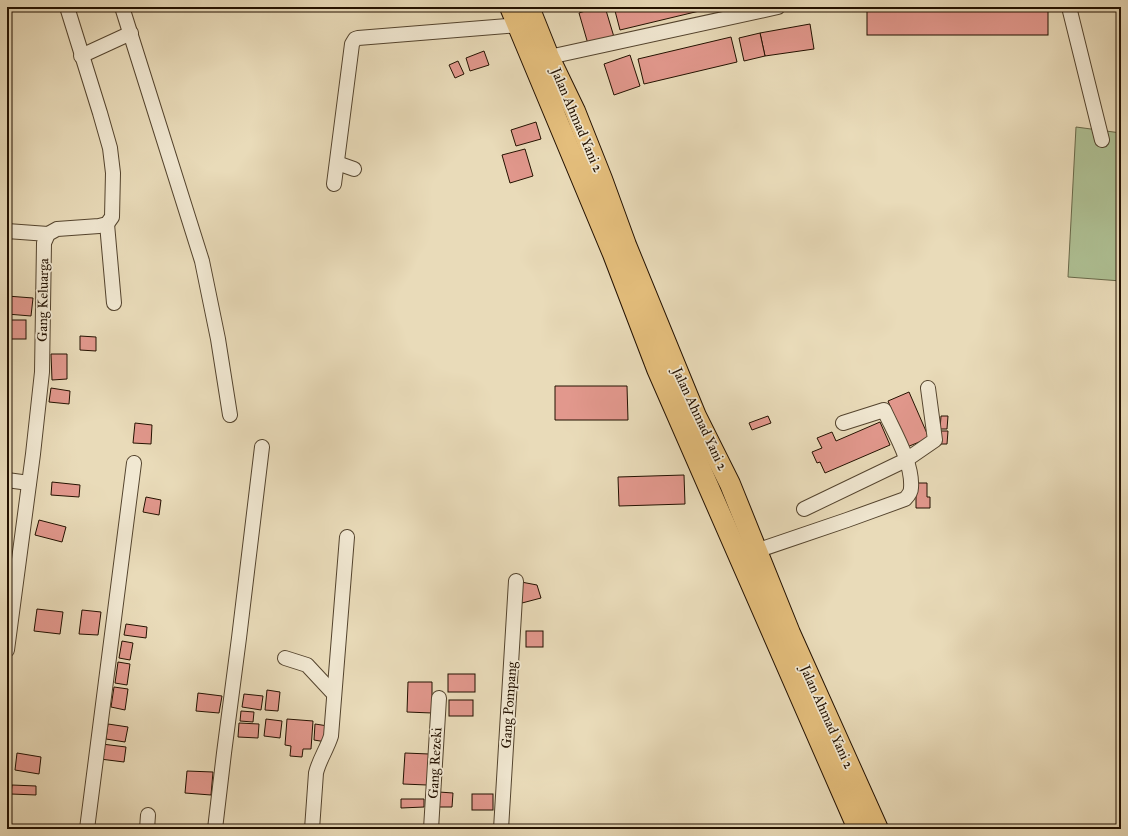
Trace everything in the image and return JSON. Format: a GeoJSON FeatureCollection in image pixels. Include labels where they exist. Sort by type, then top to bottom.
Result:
{"type":"FeatureCollection","features":[{"type":"Feature","properties":{"kind":"highway","name":"Jalan Ahmad Yani 2"},"geometry":{"type":"LineString","coordinates":[[510,7],[519,25],[613,254],[656,369],[841,769],[878,829]]}},
{"type":"Feature","properties":{"kind":"highway","name":"Jalan Ahmad Yani 2"},"geometry":{"type":"LineString","coordinates":[[529,7],[549,57],[580,124],[626,246],[696,416],[730,484],[790,633],[841,769],[858,829]]}},
{"type":"Feature","properties":{"kind":"street"},"geometry":{"type":"LineString","coordinates":[[7,231],[48,234],[57,229],[107,224],[112,217],[113,173],[110,148],[66,7]]}},
{"type":"Feature","properties":{"kind":"street"},"geometry":{"type":"LineString","coordinates":[[122,7],[202,260],[218,339],[230,415]]}},
{"type":"Feature","properties":{"kind":"street"},"geometry":{"type":"LineString","coordinates":[[549,57],[778,7]]}},
{"type":"Feature","properties":{"kind":"street"},"geometry":{"type":"LineString","coordinates":[[1069,7],[1102,140]]}},
{"type":"Feature","properties":{"kind":"street"},"geometry":{"type":"LineString","coordinates":[[334,184],[352,44],[354,39],[519,25]]}},
{"type":"Feature","properties":{"kind":"street"},"geometry":{"type":"LineString","coordinates":[[81,56],[131,33]]}},
{"type":"Feature","properties":{"kind":"street"},"geometry":{"type":"LineString","coordinates":[[337,163],[354,169]]}},
{"type":"Feature","properties":{"kind":"street"},"geometry":{"type":"LineString","coordinates":[[107,224],[114,303]]}},
{"type":"Feature","properties":{"kind":"street","name":"Gang Keluarga"},"geometry":{"type":"LineString","coordinates":[[7,650],[33,454],[42,372],[44,243],[48,234]]}},
{"type":"Feature","properties":{"kind":"street"},"geometry":{"type":"LineString","coordinates":[[804,509],[906,460],[935,440],[928,388]]}},
{"type":"Feature","properties":{"kind":"street"},"geometry":{"type":"LineString","coordinates":[[756,550],[905,499],[911,489],[909,466],[884,410],[843,423]]}},
{"type":"Feature","properties":{"kind":"street"},"geometry":{"type":"LineString","coordinates":[[215,829],[262,447]]}},
{"type":"Feature","properties":{"kind":"street"},"geometry":{"type":"LineString","coordinates":[[87,829],[134,463]]}},
{"type":"Feature","properties":{"kind":"street"},"geometry":{"type":"LineString","coordinates":[[7,480],[29,483]]}},
{"type":"Feature","properties":{"kind":"street"},"geometry":{"type":"LineString","coordinates":[[312,829],[316,774],[318,766],[329,743],[330,736],[347,537]]}},
{"type":"Feature","properties":{"kind":"street","name":"Gang Pompang"},"geometry":{"type":"LineString","coordinates":[[501,829],[516,582]]}},
{"type":"Feature","properties":{"kind":"street"},"geometry":{"type":"LineString","coordinates":[[285,658],[307,665],[334,694]]}},
{"type":"Feature","properties":{"kind":"street","name":"Gang Rezeki"},"geometry":{"type":"LineString","coordinates":[[431,829],[439,698]]}},
{"type":"Feature","properties":{"kind":"street"},"geometry":{"type":"LineString","coordinates":[[147,829],[148,815]]}},
{"type":"Feature","properties":{"kind":"green space"},"geometry":{"type":"Polygon","coordinates":[[[1076,127],[1121,133],[1121,281],[1068,277],[1076,127]]]}},
{"type":"Feature","properties":{"kind":"building"},"geometry":{"type":"Polygon","coordinates":[[[598,7],[605,7],[614,37],[588,44],[579,13],[598,7]]]}},
{"type":"Feature","properties":{"kind":"building"},"geometry":{"type":"Polygon","coordinates":[[[614,7],[716,7],[620,30],[614,7]]]}},
{"type":"Feature","properties":{"kind":"building"},"geometry":{"type":"Polygon","coordinates":[[[867,7],[1048,7],[1048,35],[867,35],[867,7]]]}},
{"type":"Feature","properties":{"kind":"building"},"geometry":{"type":"Polygon","coordinates":[[[810,24],[814,49],[765,56],[760,33],[810,24]]]}},
{"type":"Feature","properties":{"kind":"building"},"geometry":{"type":"Polygon","coordinates":[[[760,33],[765,56],[744,61],[739,38],[760,33]]]}},
{"type":"Feature","properties":{"kind":"building"},"geometry":{"type":"Polygon","coordinates":[[[731,37],[737,62],[644,84],[638,59],[731,37]]]}},
{"type":"Feature","properties":{"kind":"building"},"geometry":{"type":"Polygon","coordinates":[[[484,51],[489,65],[470,71],[466,58],[484,51]]]}},
{"type":"Feature","properties":{"kind":"building"},"geometry":{"type":"Polygon","coordinates":[[[630,55],[640,86],[614,95],[604,64],[630,55]]]}},
{"type":"Feature","properties":{"kind":"building"},"geometry":{"type":"Polygon","coordinates":[[[458,61],[464,74],[455,78],[449,65],[458,61]]]}},
{"type":"Feature","properties":{"kind":"building"},"geometry":{"type":"Polygon","coordinates":[[[536,122],[541,139],[516,146],[511,130],[536,122]]]}},
{"type":"Feature","properties":{"kind":"building"},"geometry":{"type":"Polygon","coordinates":[[[525,149],[533,176],[510,183],[502,155],[525,149]]]}},
{"type":"Feature","properties":{"kind":"building"},"geometry":{"type":"Polygon","coordinates":[[[7,296],[33,298],[31,316],[7,314],[7,296]]]}},
{"type":"Feature","properties":{"kind":"building"},"geometry":{"type":"Polygon","coordinates":[[[7,320],[26,320],[26,339],[7,339],[7,320]]]}},
{"type":"Feature","properties":{"kind":"building"},"geometry":{"type":"Polygon","coordinates":[[[80,336],[96,337],[96,351],[80,350],[80,336]]]}},
{"type":"Feature","properties":{"kind":"building"},"geometry":{"type":"Polygon","coordinates":[[[51,354],[67,354],[67,379],[52,380],[51,354]]]}},
{"type":"Feature","properties":{"kind":"building"},"geometry":{"type":"Polygon","coordinates":[[[555,386],[627,386],[628,420],[555,420],[555,386]]]}},
{"type":"Feature","properties":{"kind":"building"},"geometry":{"type":"Polygon","coordinates":[[[51,388],[70,391],[69,404],[49,402],[51,388]]]}},
{"type":"Feature","properties":{"kind":"building"},"geometry":{"type":"Polygon","coordinates":[[[909,392],[929,438],[907,447],[888,401],[909,392]]]}},
{"type":"Feature","properties":{"kind":"building"},"geometry":{"type":"Polygon","coordinates":[[[768,416],[771,423],[752,430],[749,423],[768,416]]]}},
{"type":"Feature","properties":{"kind":"building"},"geometry":{"type":"Polygon","coordinates":[[[941,416],[948,416],[947,429],[940,429],[941,416]]]}},
{"type":"Feature","properties":{"kind":"building"},"geometry":{"type":"Polygon","coordinates":[[[880,422],[890,445],[825,473],[820,462],[817,463],[812,452],[822,448],[817,438],[832,432],[836,441],[880,422]]]}},
{"type":"Feature","properties":{"kind":"building"},"geometry":{"type":"Polygon","coordinates":[[[135,423],[152,425],[151,444],[133,443],[135,423]]]}},
{"type":"Feature","properties":{"kind":"building"},"geometry":{"type":"Polygon","coordinates":[[[940,431],[948,431],[947,444],[940,444],[940,431]]]}},
{"type":"Feature","properties":{"kind":"building"},"geometry":{"type":"Polygon","coordinates":[[[684,475],[685,504],[619,506],[618,477],[684,475]]]}},
{"type":"Feature","properties":{"kind":"building"},"geometry":{"type":"Polygon","coordinates":[[[52,482],[80,485],[79,497],[51,495],[52,482]]]}},
{"type":"Feature","properties":{"kind":"building"},"geometry":{"type":"Polygon","coordinates":[[[916,483],[927,483],[927,497],[930,497],[930,508],[916,508],[916,483]]]}},
{"type":"Feature","properties":{"kind":"building"},"geometry":{"type":"Polygon","coordinates":[[[146,497],[161,500],[159,515],[143,512],[146,497]]]}},
{"type":"Feature","properties":{"kind":"building"},"geometry":{"type":"Polygon","coordinates":[[[39,520],[66,527],[62,542],[35,535],[39,520]]]}},
{"type":"Feature","properties":{"kind":"building"},"geometry":{"type":"Polygon","coordinates":[[[516,581],[537,585],[541,598],[522,603],[516,581]]]}},
{"type":"Feature","properties":{"kind":"building"},"geometry":{"type":"Polygon","coordinates":[[[37,609],[63,612],[60,634],[34,631],[37,609]]]}},
{"type":"Feature","properties":{"kind":"building"},"geometry":{"type":"Polygon","coordinates":[[[82,610],[101,612],[98,635],[79,634],[82,610]]]}},
{"type":"Feature","properties":{"kind":"building"},"geometry":{"type":"Polygon","coordinates":[[[126,624],[147,627],[146,638],[124,635],[126,624]]]}},
{"type":"Feature","properties":{"kind":"building"},"geometry":{"type":"Polygon","coordinates":[[[526,631],[543,631],[543,647],[526,647],[526,631]]]}},
{"type":"Feature","properties":{"kind":"building"},"geometry":{"type":"Polygon","coordinates":[[[122,641],[133,643],[130,660],[119,658],[122,641]]]}},
{"type":"Feature","properties":{"kind":"building"},"geometry":{"type":"Polygon","coordinates":[[[118,662],[130,664],[127,685],[115,683],[118,662]]]}},
{"type":"Feature","properties":{"kind":"building"},"geometry":{"type":"Polygon","coordinates":[[[448,674],[475,674],[475,692],[448,692],[448,674]]]}},
{"type":"Feature","properties":{"kind":"building"},"geometry":{"type":"Polygon","coordinates":[[[408,682],[432,682],[432,713],[407,712],[408,682]]]}},
{"type":"Feature","properties":{"kind":"building"},"geometry":{"type":"Polygon","coordinates":[[[114,687],[128,689],[125,710],[111,707],[114,687]]]}},
{"type":"Feature","properties":{"kind":"building"},"geometry":{"type":"Polygon","coordinates":[[[267,690],[280,692],[278,711],[265,710],[267,690]]]}},
{"type":"Feature","properties":{"kind":"building"},"geometry":{"type":"Polygon","coordinates":[[[198,693],[222,696],[219,713],[196,711],[198,693]]]}},
{"type":"Feature","properties":{"kind":"building"},"geometry":{"type":"Polygon","coordinates":[[[244,694],[263,696],[261,710],[242,707],[244,694]]]}},
{"type":"Feature","properties":{"kind":"building"},"geometry":{"type":"Polygon","coordinates":[[[449,700],[473,700],[473,716],[449,716],[449,700]]]}},
{"type":"Feature","properties":{"kind":"building"},"geometry":{"type":"Polygon","coordinates":[[[241,711],[254,712],[253,722],[240,721],[241,711]]]}},
{"type":"Feature","properties":{"kind":"building"},"geometry":{"type":"Polygon","coordinates":[[[266,719],[282,721],[280,738],[264,736],[266,719]]]}},
{"type":"Feature","properties":{"kind":"building"},"geometry":{"type":"Polygon","coordinates":[[[287,719],[313,721],[311,749],[303,749],[302,757],[290,756],[291,746],[285,745],[287,719]]]}},
{"type":"Feature","properties":{"kind":"building"},"geometry":{"type":"Polygon","coordinates":[[[239,723],[259,724],[258,738],[238,737],[239,723]]]}},
{"type":"Feature","properties":{"kind":"building"},"geometry":{"type":"Polygon","coordinates":[[[108,724],[128,727],[125,742],[106,739],[108,724]]]}},
{"type":"Feature","properties":{"kind":"building"},"geometry":{"type":"Polygon","coordinates":[[[315,724],[328,726],[326,742],[314,740],[315,724]]]}},
{"type":"Feature","properties":{"kind":"building"},"geometry":{"type":"Polygon","coordinates":[[[102,744],[126,747],[124,762],[100,759],[102,744]]]}},
{"type":"Feature","properties":{"kind":"building"},"geometry":{"type":"Polygon","coordinates":[[[17,753],[41,757],[39,774],[15,770],[17,753]]]}},
{"type":"Feature","properties":{"kind":"building"},"geometry":{"type":"Polygon","coordinates":[[[405,753],[429,754],[427,785],[403,784],[405,753]]]}},
{"type":"Feature","properties":{"kind":"building"},"geometry":{"type":"Polygon","coordinates":[[[187,771],[213,772],[211,795],[185,793],[187,771]]]}},
{"type":"Feature","properties":{"kind":"building"},"geometry":{"type":"Polygon","coordinates":[[[12,785],[36,786],[36,795],[11,794],[12,785]]]}},
{"type":"Feature","properties":{"kind":"building"},"geometry":{"type":"Polygon","coordinates":[[[439,792],[453,793],[452,807],[439,807],[439,792]]]}},
{"type":"Feature","properties":{"kind":"building"},"geometry":{"type":"Polygon","coordinates":[[[472,794],[493,794],[493,810],[472,810],[472,794]]]}},
{"type":"Feature","properties":{"kind":"building"},"geometry":{"type":"Polygon","coordinates":[[[401,799],[424,799],[424,807],[401,808],[401,799]]]}}]}
